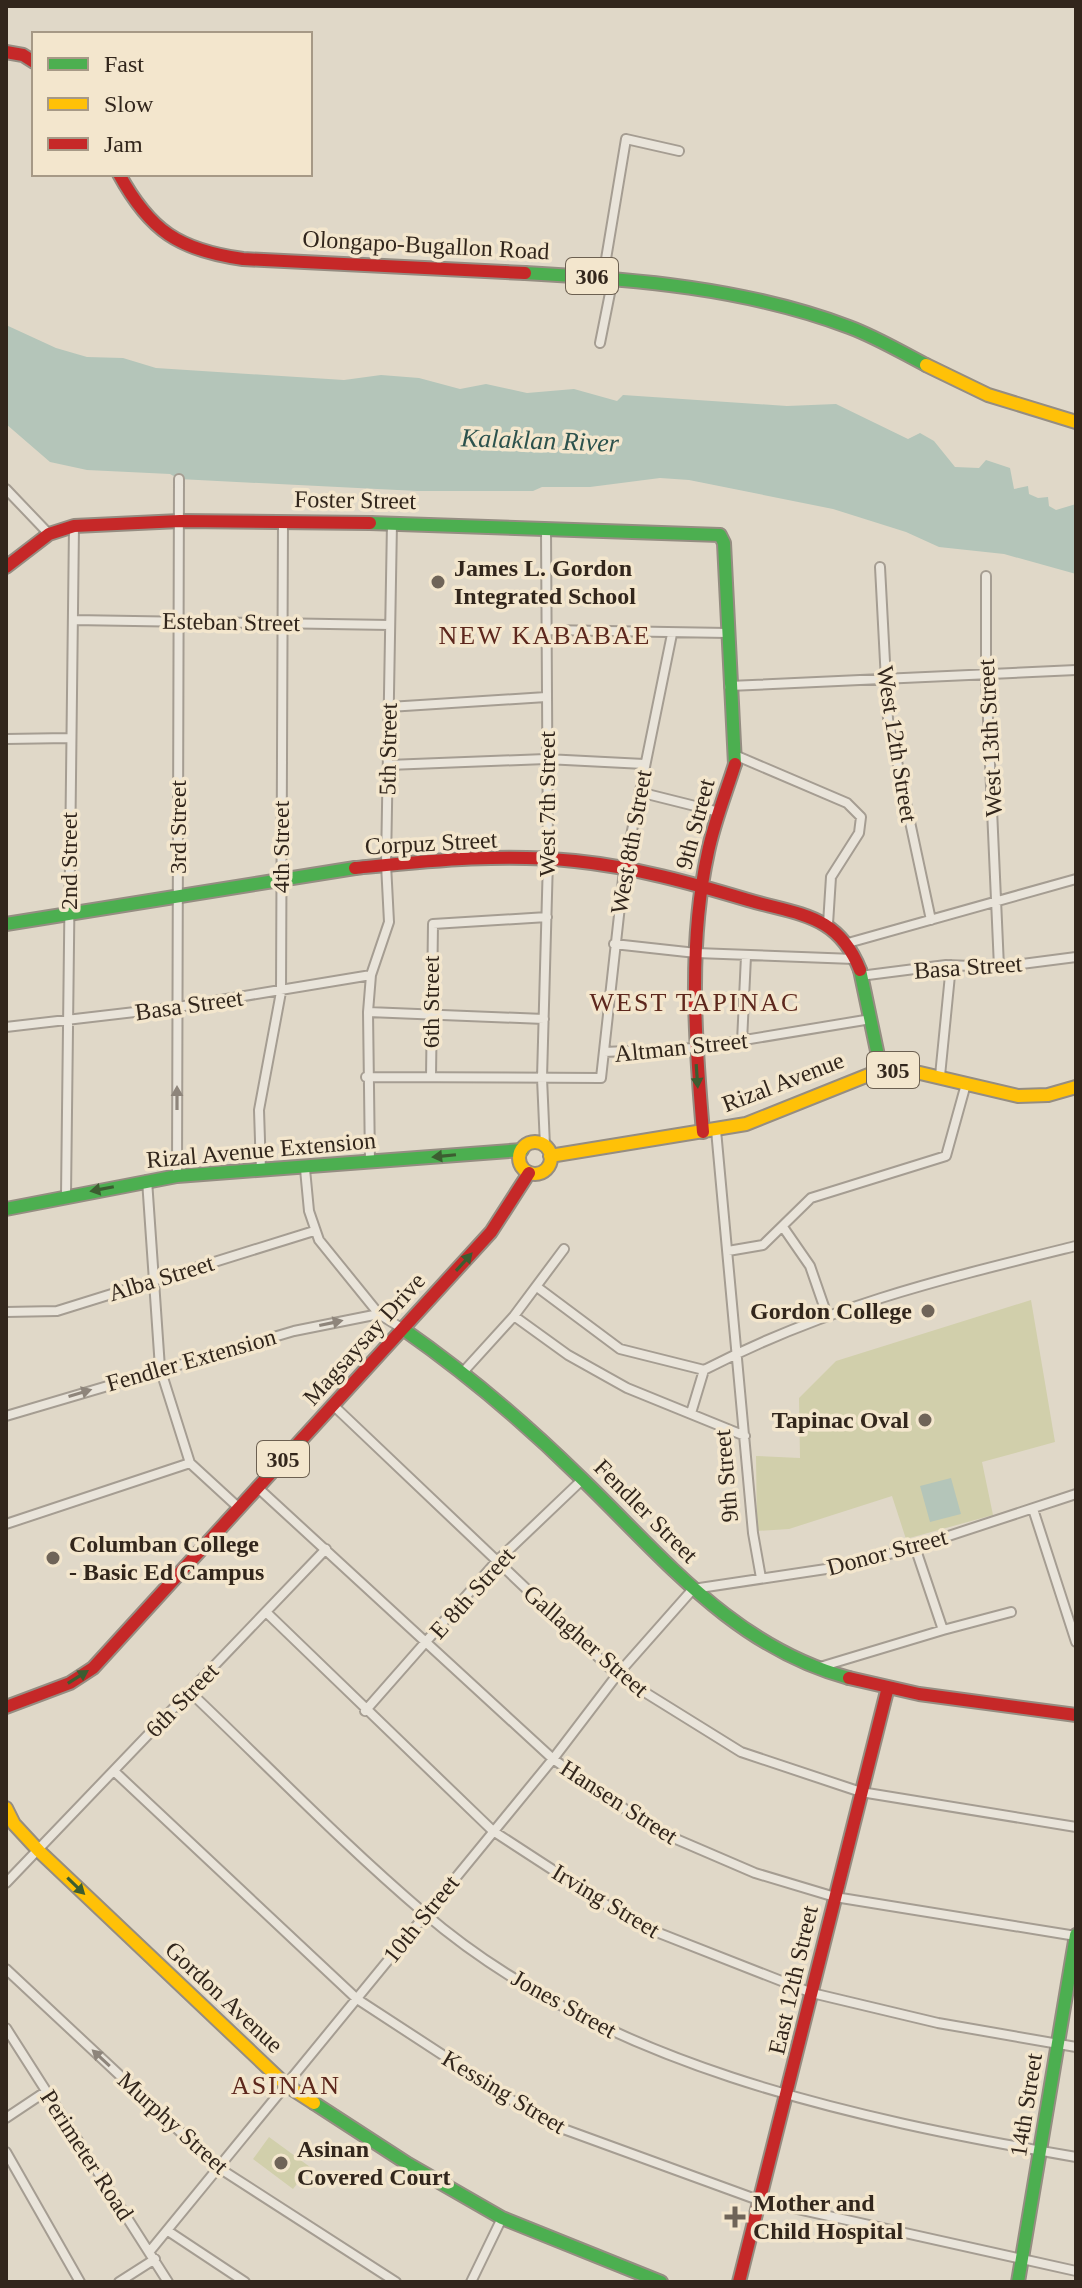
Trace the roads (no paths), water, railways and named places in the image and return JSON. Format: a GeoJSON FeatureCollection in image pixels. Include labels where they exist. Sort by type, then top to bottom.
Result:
{"type":"FeatureCollection","features":[{"type":"Feature","properties":{"kind":"main road"},"geometry":{"type":"LineString","coordinates":[[6,52],[32,61]]}},
{"type":"Feature","properties":{"kind":"main road","name":"Olongapo-Bugallon Road"},"geometry":{"type":"LineString","coordinates":[[120,176],[141,211],[161,232],[177,244],[219,256],[608,277],[707,290],[796,309],[875,339],[988,395],[1076,422]]}},
{"type":"Feature","properties":{"kind":"main road","name":"Foster Street"},"geometry":{"type":"LineString","coordinates":[[6,567],[49,534],[74,526],[180,521],[392,523],[715,535]]}},
{"type":"Feature","properties":{"kind":"main road","name":"9th Street"},"geometry":{"type":"LineString","coordinates":[[709,1131],[696,1048],[696,953],[702,887],[719,812],[737,756],[729,686],[724,543],[722,536],[715,535]]}},
{"type":"Feature","properties":{"kind":"main road","name":"Corpuz Street"},"geometry":{"type":"LineString","coordinates":[[6,924],[386,864],[548,859],[624,870],[702,887],[828,924],[848,943],[854,959],[881,1070]]}},
{"type":"Feature","properties":{"kind":"main road","name":"Rizal Avenue"},"geometry":{"type":"LineString","coordinates":[[548,1151],[746,1124],[881,1070],[940,1076],[1018,1096],[1048,1095],[1076,1087]]}},
{"type":"Feature","properties":{"kind":"main road","name":"305"},"geometry":{"type":"LineString","coordinates":[[522,1150],[535,1142],[548,1151],[549,1165],[543,1172],[529,1173]]}},
{"type":"Feature","properties":{"kind":"main road"},"geometry":{"type":"LineString","coordinates":[[522,1150],[520,1163],[529,1173]]}},
{"type":"Feature","properties":{"kind":"main road","name":"Rizal Avenue Extension"},"geometry":{"type":"LineString","coordinates":[[6,1209],[177,1176],[305,1169],[522,1150]]}},
{"type":"Feature","properties":{"kind":"main road","name":"Magsaysay Drive"},"geometry":{"type":"LineString","coordinates":[[6,1707],[70,1683],[93,1668],[491,1232],[529,1173]]}},
{"type":"Feature","properties":{"kind":"main road","name":"Fendler Street"},"geometry":{"type":"LineString","coordinates":[[403,1329],[464,1371],[583,1479],[693,1589],[769,1646],[819,1667],[888,1687],[1076,1715]]}},
{"type":"Feature","properties":{"kind":"main road","name":"East 12th Street"},"geometry":{"type":"LineString","coordinates":[[739,2282],[888,1687]]}},
{"type":"Feature","properties":{"kind":"main road","name":"Gordon Avenue"},"geometry":{"type":"LineString","coordinates":[[6,1808],[14,1824],[39,1851],[286,2085],[395,2156],[502,2218],[661,2282]]}},
{"type":"Feature","properties":{"kind":"main road","name":"14th Street"},"geometry":{"type":"LineString","coordinates":[[1018,2282],[1076,1936]]}},
{"type":"Feature","properties":{"kind":"street"},"geometry":{"type":"LineString","coordinates":[[600,343],[626,139],[679,151]]}},
{"type":"Feature","properties":{"kind":"street","name":"3rd Street"},"geometry":{"type":"LineString","coordinates":[[177,1176],[179,479]]}},
{"type":"Feature","properties":{"kind":"street"},"geometry":{"type":"LineString","coordinates":[[6,489],[49,534]]}},
{"type":"Feature","properties":{"kind":"street","name":"4th Street"},"geometry":{"type":"LineString","coordinates":[[261,1171],[259,1110],[281,992],[283,521]]}},
{"type":"Feature","properties":{"kind":"street","name":"5th Street"},"geometry":{"type":"LineString","coordinates":[[370,1163],[366,1077],[368,1012],[371,975],[389,922],[386,864],[392,523]]}},
{"type":"Feature","properties":{"kind":"street","name":"2nd Street"},"geometry":{"type":"LineString","coordinates":[[66,1196],[69,738],[74,526]]}},
{"type":"Feature","properties":{"kind":"street","name":"West 7th Street"},"geometry":{"type":"LineString","coordinates":[[546,529],[548,859],[542,1078],[548,1151]]}},
{"type":"Feature","properties":{"kind":"street","name":"West 12th Street"},"geometry":{"type":"LineString","coordinates":[[880,567],[884,678],[901,788],[931,920]]}},
{"type":"Feature","properties":{"kind":"street","name":"West 13th Street"},"geometry":{"type":"LineString","coordinates":[[986,576],[986,674],[999,967]]}},
{"type":"Feature","properties":{"kind":"street","name":"Esteban Street"},"geometry":{"type":"LineString","coordinates":[[73,620],[390,625]]}},
{"type":"Feature","properties":{"kind":"street"},"geometry":{"type":"LineString","coordinates":[[546,630],[728,633]]}},
{"type":"Feature","properties":{"kind":"street","name":"West 8th Street"},"geometry":{"type":"LineString","coordinates":[[604,1052],[624,870],[672,634]]}},
{"type":"Feature","properties":{"kind":"street"},"geometry":{"type":"LineString","coordinates":[[729,686],[1076,670]]}},
{"type":"Feature","properties":{"kind":"street"},"geometry":{"type":"LineString","coordinates":[[389,707],[546,697]]}},
{"type":"Feature","properties":{"kind":"street"},"geometry":{"type":"LineString","coordinates":[[6,739],[69,738]]}},
{"type":"Feature","properties":{"kind":"street"},"geometry":{"type":"LineString","coordinates":[[737,756],[847,803],[861,817],[859,833],[831,877],[828,924]]}},
{"type":"Feature","properties":{"kind":"street"},"geometry":{"type":"LineString","coordinates":[[388,765],[546,759],[644,764]]}},
{"type":"Feature","properties":{"kind":"street"},"geometry":{"type":"LineString","coordinates":[[639,792],[719,812]]}},
{"type":"Feature","properties":{"kind":"street"},"geometry":{"type":"LineString","coordinates":[[848,943],[1076,879]]}},
{"type":"Feature","properties":{"kind":"street","name":"6th Street"},"geometry":{"type":"LineString","coordinates":[[431,1077],[432,928],[435,923],[547,917]]}},
{"type":"Feature","properties":{"kind":"street"},"geometry":{"type":"LineString","coordinates":[[614,944],[696,953],[854,959]]}},
{"type":"Feature","properties":{"kind":"street"},"geometry":{"type":"LineString","coordinates":[[742,1042],[746,956]]}},
{"type":"Feature","properties":{"kind":"street","name":"Basa Street"},"geometry":{"type":"LineString","coordinates":[[860,976],[951,965],[999,967],[1076,957]]}},
{"type":"Feature","properties":{"kind":"street"},"geometry":{"type":"LineString","coordinates":[[940,1076],[951,965]]}},
{"type":"Feature","properties":{"kind":"street","name":"Basa Street"},"geometry":{"type":"LineString","coordinates":[[6,1027],[67,1023],[281,992],[371,975]]}},
{"type":"Feature","properties":{"kind":"street"},"geometry":{"type":"LineString","coordinates":[[368,1012],[544,1019]]}},
{"type":"Feature","properties":{"kind":"street","name":"Altman Street"},"geometry":{"type":"LineString","coordinates":[[366,1077],[600,1078],[604,1052],[696,1048],[871,1019]]}},
{"type":"Feature","properties":{"kind":"street"},"geometry":{"type":"LineString","coordinates":[[728,1251],[763,1245],[811,1198],[946,1156],[966,1084]]}},
{"type":"Feature","properties":{"kind":"street","name":"9th Street"},"geometry":{"type":"LineString","coordinates":[[709,1131],[728,1251],[753,1533],[761,1578]]}},
{"type":"Feature","properties":{"kind":"street","name":"Fendler Street"},"geometry":{"type":"LineString","coordinates":[[305,1169],[314,1231],[379,1314],[403,1329]]}},
{"type":"Feature","properties":{"kind":"street"},"geometry":{"type":"LineString","coordinates":[[147,1180],[160,1368],[190,1463],[239,1508]]}},
{"type":"Feature","properties":{"kind":"street"},"geometry":{"type":"LineString","coordinates":[[783,1227],[810,1266],[827,1315]]}},
{"type":"Feature","properties":{"kind":"street","name":"Alba Street"},"geometry":{"type":"LineString","coordinates":[[6,1312],[57,1311],[314,1231]]}},
{"type":"Feature","properties":{"kind":"street"},"geometry":{"type":"LineString","coordinates":[[537,1287],[620,1349],[704,1370],[827,1315],[896,1291],[1076,1246]]}},
{"type":"Feature","properties":{"kind":"street"},"geometry":{"type":"LineString","coordinates":[[464,1371],[514,1316],[564,1249]]}},
{"type":"Feature","properties":{"kind":"street","name":"Fendler Extension"},"geometry":{"type":"LineString","coordinates":[[6,1416],[160,1368],[294,1331],[379,1314]]}},
{"type":"Feature","properties":{"kind":"street"},"geometry":{"type":"LineString","coordinates":[[514,1316],[568,1355],[627,1388],[745,1436]]}},
{"type":"Feature","properties":{"kind":"street"},"geometry":{"type":"LineString","coordinates":[[691,1413],[704,1370]]}},
{"type":"Feature","properties":{"kind":"street","name":"Gallagher Street"},"geometry":{"type":"LineString","coordinates":[[334,1406],[617,1675],[741,1752],[861,1792],[1076,1827]]}},
{"type":"Feature","properties":{"kind":"street"},"geometry":{"type":"LineString","coordinates":[[6,1524],[190,1463]]}},
{"type":"Feature","properties":{"kind":"street","name":"E 8th Street"},"geometry":{"type":"LineString","coordinates":[[365,1711],[496,1562],[583,1479]]}},
{"type":"Feature","properties":{"kind":"street","name":"Hansen Street"},"geometry":{"type":"LineString","coordinates":[[256,1486],[553,1759],[616,1805],[680,1843],[755,1873],[835,1897],[1076,1936]]}},
{"type":"Feature","properties":{"kind":"street","name":"Donor Street"},"geometry":{"type":"LineString","coordinates":[[693,1589],[838,1567],[915,1547],[1076,1494]]}},
{"type":"Feature","properties":{"kind":"street"},"geometry":{"type":"LineString","coordinates":[[1033,1509],[1076,1642]]}},
{"type":"Feature","properties":{"kind":"street"},"geometry":{"type":"LineString","coordinates":[[915,1547],[943,1630]]}},
{"type":"Feature","properties":{"kind":"street","name":"6th Street"},"geometry":{"type":"LineString","coordinates":[[6,1883],[326,1549]]}},
{"type":"Feature","properties":{"kind":"street","name":"10th Street"},"geometry":{"type":"LineString","coordinates":[[119,2282],[152,2255],[168,2231],[424,1914],[553,1759],[617,1675],[693,1589]]}},
{"type":"Feature","properties":{"kind":"street","name":"Irving Street"},"geometry":{"type":"LineString","coordinates":[[266,1612],[365,1711],[493,1831],[636,1924],[812,1993],[938,2023],[1076,2047]]}},
{"type":"Feature","properties":{"kind":"street"},"geometry":{"type":"LineString","coordinates":[[819,1667],[1011,1612]]}},
{"type":"Feature","properties":{"kind":"street","name":"Jones Street"},"geometry":{"type":"LineString","coordinates":[[190,1692],[424,1914],[499,1967],[589,2022],[788,2095],[913,2125],[1076,2157]]}},
{"type":"Feature","properties":{"kind":"street","name":"Kessing Street"},"geometry":{"type":"LineString","coordinates":[[115,1772],[357,1999],[547,2123],[761,2201],[1076,2271]]}},
{"type":"Feature","properties":{"kind":"street","name":"Murphy Street"},"geometry":{"type":"LineString","coordinates":[[6,1969],[219,2168],[396,2282]]}},
{"type":"Feature","properties":{"kind":"street","name":"Perimeter Road"},"geometry":{"type":"LineString","coordinates":[[6,2028],[168,2282]]}},
{"type":"Feature","properties":{"kind":"street"},"geometry":{"type":"LineString","coordinates":[[6,2118],[45,2092]]}},
{"type":"Feature","properties":{"kind":"street"},"geometry":{"type":"LineString","coordinates":[[6,2152],[80,2282]]}},
{"type":"Feature","properties":{"kind":"street"},"geometry":{"type":"LineString","coordinates":[[471,2282],[502,2218]]}},
{"type":"Feature","properties":{"kind":"street"},"geometry":{"type":"LineString","coordinates":[[168,2231],[245,2282]]}},
{"type":"Feature","properties":{"kind":"water","name":"Kalaklan River"},"geometry":{"type":"Polygon","coordinates":[[[6,325],[56,348],[87,357],[123,358],[156,368],[344,380],[381,375],[419,378],[460,389],[486,384],[527,393],[574,389],[617,401],[623,395],[787,406],[836,404],[908,439],[920,433],[934,441],[955,467],[979,468],[986,460],[1010,468],[1014,489],[1028,486],[1029,494],[1038,498],[1048,497],[1049,506],[1056,510],[1076,504],[1076,574],[1004,554],[939,547],[906,532],[833,509],[689,480],[660,478],[590,487],[542,487],[533,491],[417,491],[179,479],[170,474],[87,470],[50,462],[6,424],[6,325]]]}},
{"type":"Feature","properties":{"kind":"water"},"geometry":{"type":"Polygon","coordinates":[[[951,1478],[961,1514],[930,1522],[920,1486],[951,1478]]]}},
{"type":"Feature","properties":{"kind":"place","name":"James L. Gordon Integrated School"},"geometry":{"type":"Point","coordinates":[438,582]}},
{"type":"Feature","properties":{"kind":"place","name":"Gordon College"},"geometry":{"type":"Point","coordinates":[928,1311]}},
{"type":"Feature","properties":{"kind":"place","name":"Tapinac Oval"},"geometry":{"type":"Point","coordinates":[925,1420]}},
{"type":"Feature","properties":{"kind":"place","name":"Columban College - Basic Ed Campus"},"geometry":{"type":"Point","coordinates":[53,1558]}},
{"type":"Feature","properties":{"kind":"place","name":"Asinan Covered Court"},"geometry":{"type":"Point","coordinates":[281,2163]}},
{"type":"Feature","properties":{"kind":"place","name":"Mother and Child Hospital"},"geometry":{"type":"Point","coordinates":[735,2217]}},
{"type":"Feature","properties":{"kind":"district","name":"NEW KABABAE"},"geometry":{"type":"Point","coordinates":[545,635]}},
{"type":"Feature","properties":{"kind":"district","name":"WEST TAPINAC"},"geometry":{"type":"Point","coordinates":[695,1002]}},
{"type":"Feature","properties":{"kind":"district","name":"ASINAN"},"geometry":{"type":"Point","coordinates":[286,2085]}}]}
